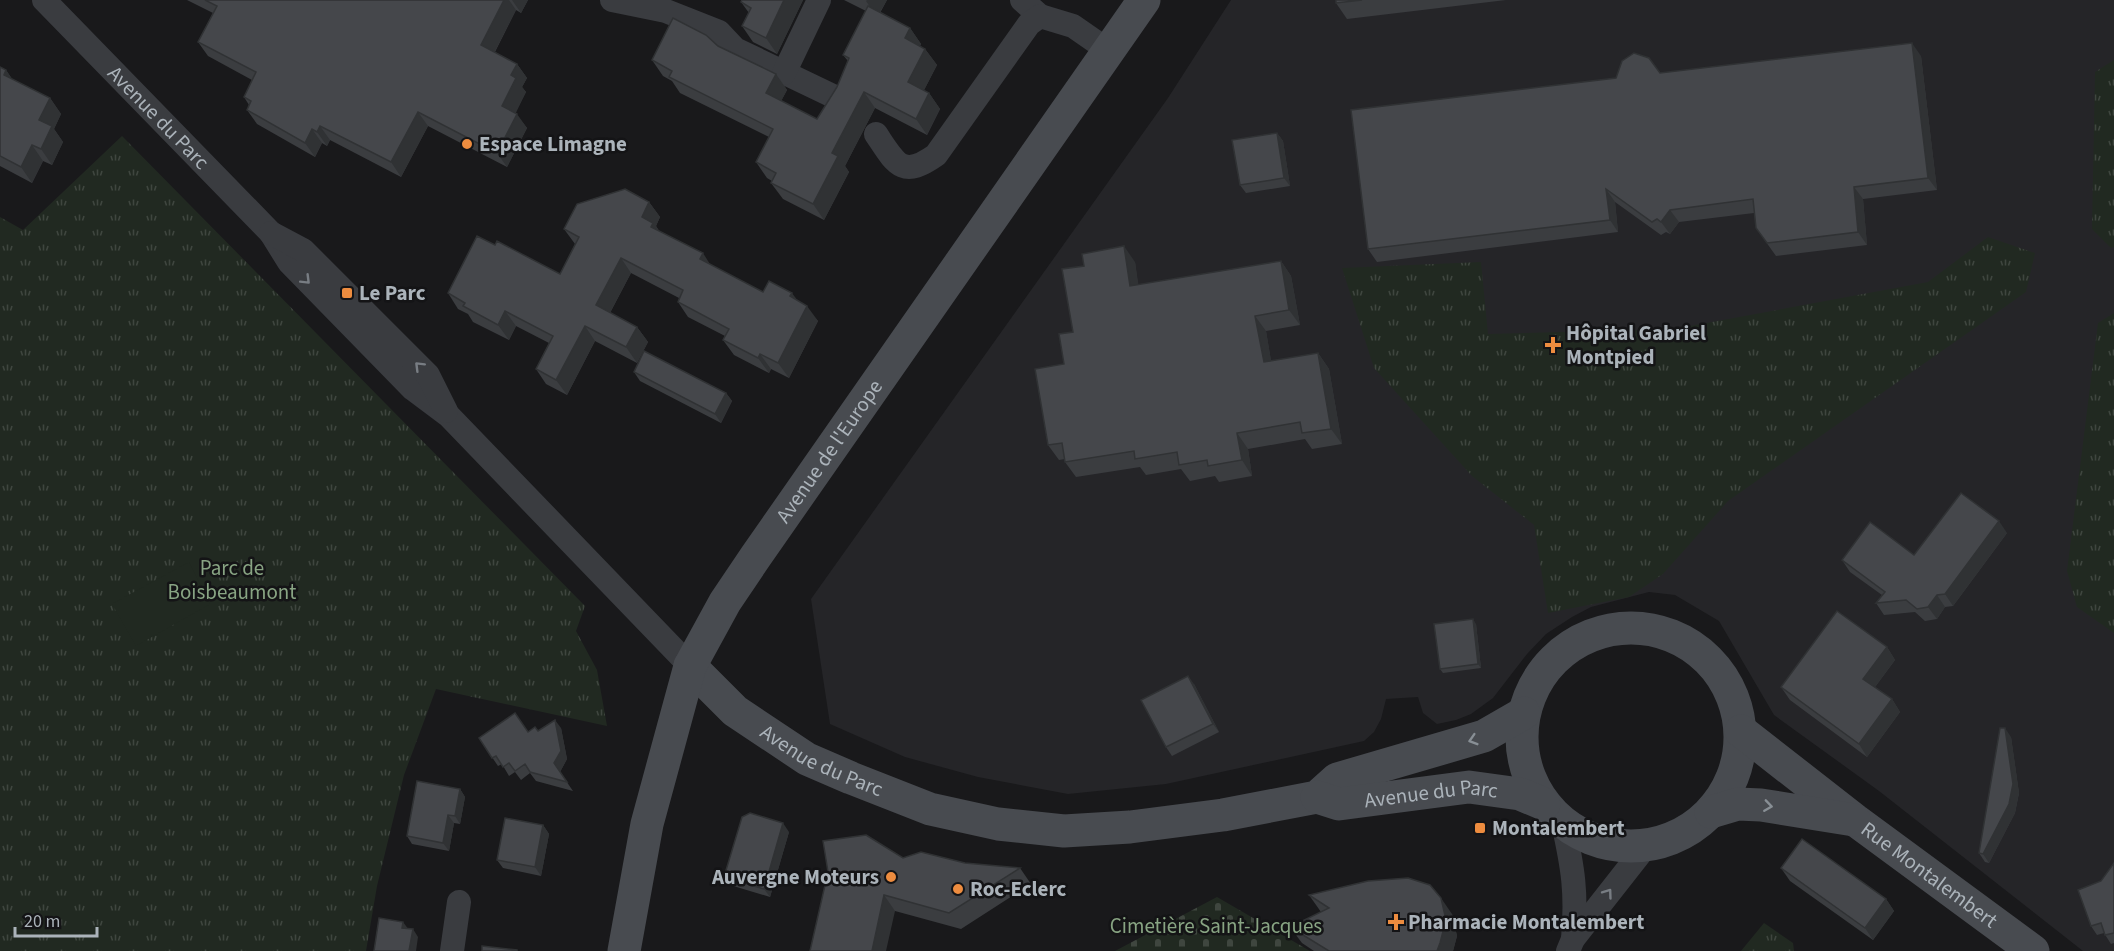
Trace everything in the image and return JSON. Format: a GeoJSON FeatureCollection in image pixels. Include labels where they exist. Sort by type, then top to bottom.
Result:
{"type":"FeatureCollection","features":[{"type":"Feature","properties":{"kind":"main road","name":"Avenue de l'Europe"},"geometry":{"type":"LineString","coordinates":[[624,951],[652,804],[690,666],[743,573],[1144,0]]}},
{"type":"Feature","properties":{"kind":"main road"},"geometry":{"type":"LineString","coordinates":[[1554,814],[1535,791],[1524,761],[1522,737],[1524,713],[1533,691],[1545,670],[1567,649],[1595,634],[1611,630],[1642,628],[1672,636],[1698,650],[1730,690],[1740,731],[1738,760],[1728,788],[1711,812]]}},
{"type":"Feature","properties":{"kind":"main road","name":"Avenue du Parc"},"geometry":{"type":"LineString","coordinates":[[690,666],[735,711],[807,759],[930,809],[998,824],[1064,831],[1130,827],[1223,815],[1317,797],[1339,804],[1469,787],[1520,794],[1554,814],[1581,835],[1602,843],[1624,847],[1646,846],[1683,834],[1711,812]]}},
{"type":"Feature","properties":{"kind":"main road","name":"Avenue du Parc"},"geometry":{"type":"LineString","coordinates":[[1317,797],[1337,778],[1484,736],[1524,713]]}},
{"type":"Feature","properties":{"kind":"main road","name":"Rue Montalembert"},"geometry":{"type":"LineString","coordinates":[[1740,731],[2018,947]]}},
{"type":"Feature","properties":{"kind":"main road","name":"Rue Montalembert"},"geometry":{"type":"LineString","coordinates":[[1711,812],[1738,804],[1761,805],[1855,820]]}},
{"type":"Feature","properties":{"kind":"street","name":"Avenue du Parc"},"geometry":{"type":"LineString","coordinates":[[44,0],[272,233],[289,262],[413,388],[449,416],[690,666]]}},
{"type":"Feature","properties":{"kind":"street"},"geometry":{"type":"LineString","coordinates":[[612,0],[666,11],[719,32],[735,48],[835,96]]}},
{"type":"Feature","properties":{"kind":"street"},"geometry":{"type":"LineString","coordinates":[[784,73],[819,0]]}},
{"type":"Feature","properties":{"kind":"street"},"geometry":{"type":"LineString","coordinates":[[876,134],[894,159],[907,167],[918,168],[936,155],[1029,24],[1031,8],[1074,26],[1109,51]]}},
{"type":"Feature","properties":{"kind":"street"},"geometry":{"type":"LineString","coordinates":[[1554,814],[1575,874],[1577,899],[1571,945]]}},
{"type":"Feature","properties":{"kind":"street"},"geometry":{"type":"LineString","coordinates":[[1571,945],[1646,846]]}},
{"type":"Feature","properties":{"kind":"street"},"geometry":{"type":"LineString","coordinates":[[453,951],[459,902]]}},
{"type":"Feature","properties":{"kind":"shaded area","name":"Hôpital Gabriel Montpied"},"geometry":{"type":"Polygon","coordinates":[[[1231,0],[2114,0],[2114,951],[2083,951],[1879,791],[1774,715],[1719,621],[1675,595],[1649,592],[1591,607],[1572,617],[1546,634],[1527,654],[1493,698],[1471,714],[1456,720],[1437,724],[1423,713],[1418,697],[1386,699],[1381,719],[1374,732],[1364,741],[1166,784],[1068,794],[978,777],[905,757],[830,724],[811,599],[1168,98],[1231,0]]]}},
{"type":"Feature","properties":{"kind":"green space"},"geometry":{"type":"Polygon","coordinates":[[[2114,60],[2114,247],[2111,248],[2092,229],[2095,72],[2114,60]]]}},
{"type":"Feature","properties":{"kind":"green space","name":"Parc de Boisbeaumont"},"geometry":{"type":"Polygon","coordinates":[[[122,136],[585,606],[576,631],[597,670],[607,726],[436,689],[404,775],[377,886],[366,951],[0,951],[0,217],[23,230],[122,136]]]}},
{"type":"Feature","properties":{"kind":"green space"},"geometry":{"type":"Polygon","coordinates":[[[1988,237],[2035,253],[2026,292],[1728,501],[1663,574],[1629,597],[1548,613],[1534,525],[1472,476],[1374,368],[1342,268],[1481,262],[1488,334],[1674,329],[1928,282],[1988,237]]]}},
{"type":"Feature","properties":{"kind":"green space"},"geometry":{"type":"Polygon","coordinates":[[[2114,313],[2114,633],[2077,607],[2067,571],[2098,323],[2114,313]]]}},
{"type":"Feature","properties":{"kind":"green space"},"geometry":{"type":"Polygon","coordinates":[[[189,562],[210,604],[136,646],[112,604],[189,562]]]}},
{"type":"Feature","properties":{"kind":"green space","name":"Cimetière Saint-Jacques"},"geometry":{"type":"Polygon","coordinates":[[[1217,897],[1310,951],[1115,951],[1217,897]]]}},
{"type":"Feature","properties":{"kind":"green space"},"geometry":{"type":"Polygon","coordinates":[[[1764,923],[1793,943],[1794,951],[1741,951],[1764,923]]]}},
{"type":"Feature","properties":{"kind":"building"},"geometry":{"type":"Polygon","coordinates":[[[205,0],[504,0],[481,45],[517,64],[511,75],[516,78],[502,106],[517,114],[497,153],[418,112],[391,162],[320,126],[317,132],[312,129],[305,143],[247,110],[251,101],[244,97],[256,72],[198,42],[217,6],[205,0]]]}},
{"type":"Feature","properties":{"kind":"building"},"geometry":{"type":"Polygon","coordinates":[[[742,0],[784,0],[766,38],[742,26],[751,8],[741,2],[742,0]]]}},
{"type":"Feature","properties":{"kind":"building"},"geometry":{"type":"Polygon","coordinates":[[[1336,0],[1362,0],[1336,3],[1336,0]]]}},
{"type":"Feature","properties":{"kind":"building"},"geometry":{"type":"Polygon","coordinates":[[[868,6],[910,28],[905,38],[925,49],[908,82],[929,93],[916,119],[864,92],[832,153],[838,156],[813,204],[771,183],[776,173],[756,162],[773,129],[669,77],[672,71],[652,60],[673,18],[706,35],[718,46],[776,74],[766,93],[817,119],[837,87],[849,58],[843,55],[868,6]]]}},
{"type":"Feature","properties":{"kind":"building"},"geometry":{"type":"Polygon","coordinates":[[[1912,43],[1928,178],[1854,187],[1858,232],[1767,243],[1756,228],[1753,199],[1670,210],[1661,222],[1657,219],[1652,222],[1606,189],[1610,220],[1368,249],[1351,110],[1616,78],[1622,61],[1634,53],[1649,58],[1660,73],[1912,43]]]}},
{"type":"Feature","properties":{"kind":"building"},"geometry":{"type":"Polygon","coordinates":[[[0,67],[6,70],[4,75],[50,98],[39,120],[52,126],[41,149],[32,145],[21,167],[0,156],[0,67]]]}},
{"type":"Feature","properties":{"kind":"building"},"geometry":{"type":"Polygon","coordinates":[[[1277,133],[1284,178],[1240,185],[1232,140],[1277,133]]]}},
{"type":"Feature","properties":{"kind":"building"},"geometry":{"type":"Polygon","coordinates":[[[625,189],[649,202],[642,217],[653,223],[651,227],[703,253],[700,259],[763,292],[769,281],[792,293],[790,296],[807,306],[778,363],[760,354],[758,358],[723,340],[729,329],[678,302],[683,290],[621,258],[596,305],[637,327],[626,347],[585,326],[556,380],[536,369],[553,336],[505,311],[498,325],[463,306],[465,303],[448,293],[477,236],[495,245],[497,241],[560,274],[579,237],[564,229],[577,204],[625,189]]]}},
{"type":"Feature","properties":{"kind":"building"},"geometry":{"type":"Polygon","coordinates":[[[1124,246],[1130,286],[1281,261],[1289,310],[1255,316],[1264,362],[1318,353],[1331,429],[1302,433],[1300,422],[1237,433],[1242,460],[1208,466],[1207,460],[1179,465],[1177,452],[1135,459],[1134,451],[1065,462],[1062,443],[1048,445],[1035,369],[1064,364],[1059,334],[1073,332],[1062,269],[1084,266],[1082,254],[1124,246]]]}},
{"type":"Feature","properties":{"kind":"building"},"geometry":{"type":"Polygon","coordinates":[[[644,351],[726,393],[715,414],[634,372],[644,351]]]}},
{"type":"Feature","properties":{"kind":"building"},"geometry":{"type":"Polygon","coordinates":[[[1961,493],[1999,521],[1945,594],[1937,595],[1928,607],[1917,609],[1906,600],[1876,603],[1885,592],[1842,560],[1870,522],[1914,555],[1961,493]]]}},
{"type":"Feature","properties":{"kind":"building"},"geometry":{"type":"Polygon","coordinates":[[[1837,611],[1887,647],[1863,679],[1892,699],[1859,744],[1781,687],[1837,611]]]}},
{"type":"Feature","properties":{"kind":"building"},"geometry":{"type":"Polygon","coordinates":[[[1473,619],[1478,664],[1440,669],[1434,624],[1473,619]]]}},
{"type":"Feature","properties":{"kind":"building"},"geometry":{"type":"Polygon","coordinates":[[[1188,676],[1213,724],[1166,747],[1141,700],[1188,676]]]}},
{"type":"Feature","properties":{"kind":"building"},"geometry":{"type":"Polygon","coordinates":[[[515,713],[528,732],[535,727],[538,731],[555,720],[561,751],[554,763],[567,782],[530,772],[525,764],[515,771],[509,763],[503,767],[496,756],[492,758],[479,738],[515,713]]]}},
{"type":"Feature","properties":{"kind":"building"},"geometry":{"type":"Polygon","coordinates":[[[2000,728],[2005,728],[2013,784],[2009,804],[1983,854],[1979,853],[2000,728]]]}},
{"type":"Feature","properties":{"kind":"building"},"geometry":{"type":"Polygon","coordinates":[[[417,781],[460,789],[455,816],[448,815],[443,843],[407,836],[417,781]]]}},
{"type":"Feature","properties":{"kind":"building"},"geometry":{"type":"Polygon","coordinates":[[[750,813],[783,823],[764,889],[724,877],[742,817],[750,813]]]}},
{"type":"Feature","properties":{"kind":"building"},"geometry":{"type":"Polygon","coordinates":[[[505,818],[543,825],[535,867],[497,860],[505,818]]]}},
{"type":"Feature","properties":{"kind":"building"},"geometry":{"type":"Polygon","coordinates":[[[866,835],[903,858],[921,852],[965,863],[1020,868],[949,913],[884,895],[872,951],[810,951],[828,872],[823,841],[866,835]]]}},
{"type":"Feature","properties":{"kind":"building"},"geometry":{"type":"Polygon","coordinates":[[[1802,839],[1886,899],[1865,928],[1781,868],[1802,839]]]}},
{"type":"Feature","properties":{"kind":"building"},"geometry":{"type":"Polygon","coordinates":[[[2114,863],[2114,933],[2105,935],[2101,923],[2091,926],[2078,890],[2101,881],[2114,863]]]}},
{"type":"Feature","properties":{"kind":"building","name":"Pharmacie Montalembert"},"geometry":{"type":"Polygon","coordinates":[[[1408,878],[1430,885],[1441,898],[1446,920],[1437,951],[1329,951],[1290,927],[1329,908],[1309,895],[1368,881],[1408,878]]]}},
{"type":"Feature","properties":{"kind":"building"},"geometry":{"type":"Polygon","coordinates":[[[379,918],[403,922],[402,928],[413,929],[409,951],[374,951],[379,918]]]}},
{"type":"Feature","properties":{"kind":"building"},"geometry":{"type":"Polygon","coordinates":[[[482,946],[517,950],[517,951],[482,951],[482,946]]]}},
{"type":"Feature","properties":{"kind":"place","name":"Espace Limagne"},"geometry":{"type":"Point","coordinates":[467,144]}},
{"type":"Feature","properties":{"kind":"place","name":"Le Parc"},"geometry":{"type":"Point","coordinates":[347,293]}},
{"type":"Feature","properties":{"kind":"place","name":"Hôpital Gabriel Montpied"},"geometry":{"type":"Point","coordinates":[1553,345]}},
{"type":"Feature","properties":{"kind":"place","name":"Montalembert"},"geometry":{"type":"Point","coordinates":[1480,828]}},
{"type":"Feature","properties":{"kind":"place","name":"Auvergne Moteurs"},"geometry":{"type":"Point","coordinates":[891,877]}},
{"type":"Feature","properties":{"kind":"place","name":"Roc-Eclerc"},"geometry":{"type":"Point","coordinates":[958,889]}},
{"type":"Feature","properties":{"kind":"place","name":"Pharmacie Montalembert"},"geometry":{"type":"Point","coordinates":[1396,922]}}]}
